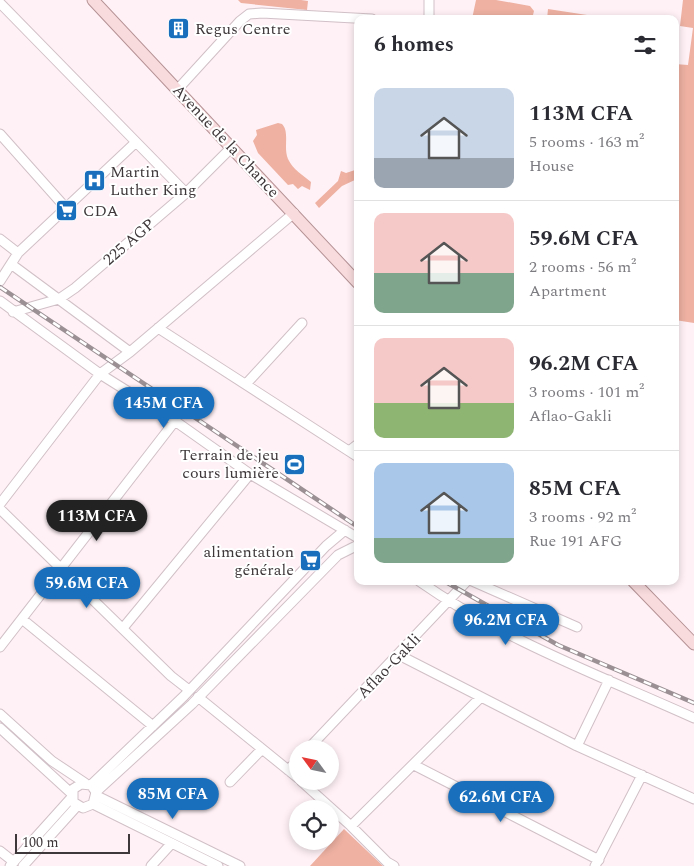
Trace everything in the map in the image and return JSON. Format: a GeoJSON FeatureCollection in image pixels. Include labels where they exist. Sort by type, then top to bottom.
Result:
{"type":"FeatureCollection","features":[{"type":"Feature","properties":{"kind":"main road","name":"Avenue de la Chance"},"geometry":{"type":"LineString","coordinates":[[93,0],[354,279]]}},
{"type":"Feature","properties":{"kind":"main road"},"geometry":{"type":"LineString","coordinates":[[637,585],[694,644]]}},
{"type":"Feature","properties":{"kind":"street"},"geometry":{"type":"LineString","coordinates":[[429,0],[429,15]]}},
{"type":"Feature","properties":{"kind":"street"},"geometry":{"type":"LineString","coordinates":[[0,3],[186,193]]}},
{"type":"Feature","properties":{"kind":"street"},"geometry":{"type":"LineString","coordinates":[[177,90],[209,53],[249,14],[354,18]]}},
{"type":"Feature","properties":{"kind":"street"},"geometry":{"type":"LineString","coordinates":[[0,134],[65,207]]}},
{"type":"Feature","properties":{"kind":"street"},"geometry":{"type":"LineString","coordinates":[[0,281],[18,253],[65,207],[136,143]]}},
{"type":"Feature","properties":{"kind":"street","name":"225 AGP"},"geometry":{"type":"LineString","coordinates":[[13,312],[58,299],[75,288],[186,193],[231,148]]}},
{"type":"Feature","properties":{"kind":"street"},"geometry":{"type":"LineString","coordinates":[[0,504],[100,374],[130,352],[294,213]]}},
{"type":"Feature","properties":{"kind":"street"},"geometry":{"type":"LineString","coordinates":[[0,238],[18,253]]}},
{"type":"Feature","properties":{"kind":"street"},"geometry":{"type":"LineString","coordinates":[[11,264],[130,352]]}},
{"type":"Feature","properties":{"kind":"street"},"geometry":{"type":"LineString","coordinates":[[0,301],[100,374],[174,421],[250,474],[354,536]]}},
{"type":"Feature","properties":{"kind":"street"},"geometry":{"type":"LineString","coordinates":[[246,384],[302,323]]}},
{"type":"Feature","properties":{"kind":"street"},"geometry":{"type":"LineString","coordinates":[[158,328],[354,454]]}},
{"type":"Feature","properties":{"kind":"street"},"geometry":{"type":"LineString","coordinates":[[0,647],[174,421]]}},
{"type":"Feature","properties":{"kind":"street"},"geometry":{"type":"LineString","coordinates":[[349,451],[354,447]]}},
{"type":"Feature","properties":{"kind":"street"},"geometry":{"type":"LineString","coordinates":[[124,628],[250,474]]}},
{"type":"Feature","properties":{"kind":"street"},"geometry":{"type":"LineString","coordinates":[[0,509],[5,517],[62,568],[189,690]]}},
{"type":"Feature","properties":{"kind":"street"},"geometry":{"type":"LineString","coordinates":[[0,728],[72,795],[77,806],[83,808],[92,792],[153,726],[326,546],[345,530]]}},
{"type":"Feature","properties":{"kind":"street"},"geometry":{"type":"LineString","coordinates":[[92,792],[198,697],[338,555],[354,547]]}},
{"type":"Feature","properties":{"kind":"street"},"geometry":{"type":"LineString","coordinates":[[426,585],[449,602],[497,629],[694,718]]}},
{"type":"Feature","properties":{"kind":"street","name":"Aflao-Gakli"},"geometry":{"type":"LineString","coordinates":[[317,740],[464,585]]}},
{"type":"Feature","properties":{"kind":"street"},"geometry":{"type":"LineString","coordinates":[[481,585],[577,627]]}},
{"type":"Feature","properties":{"kind":"street"},"geometry":{"type":"LineString","coordinates":[[22,618],[153,726]]}},
{"type":"Feature","properties":{"kind":"street"},"geometry":{"type":"LineString","coordinates":[[399,655],[577,746],[694,799]]}},
{"type":"Feature","properties":{"kind":"street"},"geometry":{"type":"LineString","coordinates":[[577,746],[609,680]]}},
{"type":"Feature","properties":{"kind":"street"},"geometry":{"type":"LineString","coordinates":[[198,697],[288,770]]}},
{"type":"Feature","properties":{"kind":"street"},"geometry":{"type":"LineString","coordinates":[[351,826],[480,698]]}},
{"type":"Feature","properties":{"kind":"street"},"geometry":{"type":"LineString","coordinates":[[0,714],[52,761],[92,792],[171,844],[218,866]]}},
{"type":"Feature","properties":{"kind":"street"},"geometry":{"type":"LineString","coordinates":[[230,782],[262,749]]}},
{"type":"Feature","properties":{"kind":"street"},"geometry":{"type":"LineString","coordinates":[[414,765],[597,863],[642,776]]}},
{"type":"Feature","properties":{"kind":"street"},"geometry":{"type":"LineString","coordinates":[[0,851],[12,864],[72,795],[76,786],[92,792],[240,866]]}},
{"type":"Feature","properties":{"kind":"street"},"geometry":{"type":"LineString","coordinates":[[311,790],[390,865]]}},
{"type":"Feature","properties":{"kind":"street"},"geometry":{"type":"LineString","coordinates":[[22,866],[77,806]]}},
{"type":"Feature","properties":{"kind":"street"},"geometry":{"type":"LineString","coordinates":[[151,866],[171,844]]}},
{"type":"Feature","properties":{"kind":"shaded area"},"geometry":{"type":"Polygon","coordinates":[[[238,0],[308,1],[307,10],[241,3],[238,0]]]}},
{"type":"Feature","properties":{"kind":"shaded area"},"geometry":{"type":"Polygon","coordinates":[[[476,0],[496,0],[530,6],[534,11],[533,15],[473,15],[476,0]]]}},
{"type":"Feature","properties":{"kind":"shaded area"},"geometry":{"type":"Polygon","coordinates":[[[683,0],[694,0],[694,323],[679,321],[679,64],[688,65],[693,28],[680,26],[683,0]]]}},
{"type":"Feature","properties":{"kind":"shaded area"},"geometry":{"type":"Polygon","coordinates":[[[548,9],[587,15],[547,15],[548,9]]]}},
{"type":"Feature","properties":{"kind":"shaded area"},"geometry":{"type":"Polygon","coordinates":[[[278,123],[282,124],[286,131],[288,159],[295,169],[311,182],[310,190],[302,186],[298,189],[293,184],[288,185],[258,153],[253,141],[257,135],[256,130],[278,123]]]}},
{"type":"Feature","properties":{"kind":"shaded area"},"geometry":{"type":"Polygon","coordinates":[[[354,170],[354,180],[342,186],[319,208],[315,203],[338,181],[341,171],[346,173],[354,170]]]}},
{"type":"Feature","properties":{"kind":"shaded area"},"geometry":{"type":"Polygon","coordinates":[[[344,829],[383,866],[310,866],[325,850],[339,850],[339,834],[344,829]]]}},
{"type":"Feature","properties":{"kind":"railway"},"geometry":{"type":"LineString","coordinates":[[0,287],[354,524]]}},
{"type":"Feature","properties":{"kind":"railway"},"geometry":{"type":"LineString","coordinates":[[451,585],[558,645],[694,703]]}},
{"type":"Feature","properties":{"kind":"place","name":"Regus Centre"},"geometry":{"type":"Point","coordinates":[179,29]}},
{"type":"Feature","properties":{"kind":"place","name":"Martin Luther King"},"geometry":{"type":"Point","coordinates":[94,181]}},
{"type":"Feature","properties":{"kind":"place","name":"CDA"},"geometry":{"type":"Point","coordinates":[67,211]}},
{"type":"Feature","properties":{"kind":"place","name":"Terrain de jeu cours lumière"},"geometry":{"type":"Point","coordinates":[295,464]}},
{"type":"Feature","properties":{"kind":"place","name":"alimentation générale"},"geometry":{"type":"Point","coordinates":[310,561]}}]}
